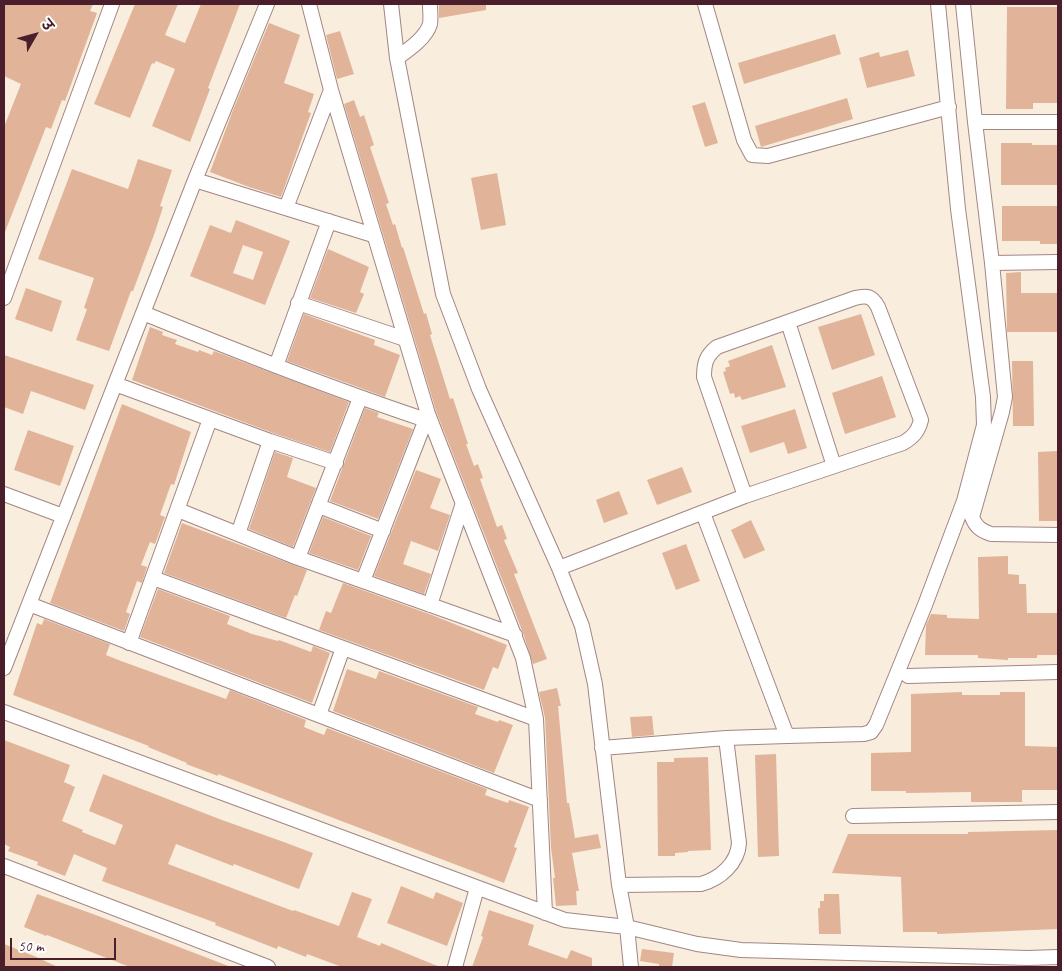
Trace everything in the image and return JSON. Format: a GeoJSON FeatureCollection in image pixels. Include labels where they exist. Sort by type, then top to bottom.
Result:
{"type":"FeatureCollection","features":[{"type":"Feature","properties":{"kind":"street"},"geometry":{"type":"LineString","coordinates":[[4,298],[112,4]]}},
{"type":"Feature","properties":{"kind":"street"},"geometry":{"type":"LineString","coordinates":[[4,668],[195,180],[267,4]]}},
{"type":"Feature","properties":{"kind":"street"},"geometry":{"type":"LineString","coordinates":[[308,4],[330,90],[427,417],[464,503],[523,658],[536,719],[545,913]]}},
{"type":"Feature","properties":{"kind":"street"},"geometry":{"type":"LineString","coordinates":[[391,4],[397,58],[443,294],[479,389],[559,568],[582,626],[595,684],[619,885],[627,928],[631,967]]}},
{"type":"Feature","properties":{"kind":"street"},"geometry":{"type":"LineString","coordinates":[[397,58],[415,44],[426,32],[430,24],[430,4]]}},
{"type":"Feature","properties":{"kind":"street"},"geometry":{"type":"LineString","coordinates":[[705,4],[744,140],[752,155],[768,156],[949,107]]}},
{"type":"Feature","properties":{"kind":"street"},"geometry":{"type":"LineString","coordinates":[[602,748],[726,738],[864,734],[871,732],[876,725],[925,605],[964,501],[984,425],[983,398],[958,209],[938,4]]}},
{"type":"Feature","properties":{"kind":"street"},"geometry":{"type":"LineString","coordinates":[[963,4],[1005,397],[972,517],[975,526],[991,534],[1058,535]]}},
{"type":"Feature","properties":{"kind":"street"},"geometry":{"type":"LineString","coordinates":[[286,208],[330,90]]}},
{"type":"Feature","properties":{"kind":"street"},"geometry":{"type":"LineString","coordinates":[[975,122],[1058,122]]}},
{"type":"Feature","properties":{"kind":"street"},"geometry":{"type":"LineString","coordinates":[[195,180],[373,235]]}},
{"type":"Feature","properties":{"kind":"street"},"geometry":{"type":"LineString","coordinates":[[276,366],[329,221]]}},
{"type":"Feature","properties":{"kind":"street"},"geometry":{"type":"LineString","coordinates":[[992,263],[1058,262]]}},
{"type":"Feature","properties":{"kind":"street"},"geometry":{"type":"LineString","coordinates":[[559,568],[745,496],[903,443],[913,437],[919,430],[921,420],[873,298],[866,295],[855,298],[717,347],[708,354],[704,365],[704,377],[745,496]]}},
{"type":"Feature","properties":{"kind":"street"},"geometry":{"type":"LineString","coordinates":[[298,303],[405,339]]}},
{"type":"Feature","properties":{"kind":"street"},"geometry":{"type":"LineString","coordinates":[[143,313],[360,398],[427,417]]}},
{"type":"Feature","properties":{"kind":"street"},"geometry":{"type":"LineString","coordinates":[[788,322],[834,466]]}},
{"type":"Feature","properties":{"kind":"street"},"geometry":{"type":"LineString","coordinates":[[115,384],[336,463]]}},
{"type":"Feature","properties":{"kind":"street"},"geometry":{"type":"LineString","coordinates":[[298,558],[360,398]]}},
{"type":"Feature","properties":{"kind":"street"},"geometry":{"type":"LineString","coordinates":[[363,581],[427,417]]}},
{"type":"Feature","properties":{"kind":"street"},"geometry":{"type":"LineString","coordinates":[[129,643],[210,419]]}},
{"type":"Feature","properties":{"kind":"street"},"geometry":{"type":"LineString","coordinates":[[238,534],[270,441]]}},
{"type":"Feature","properties":{"kind":"street"},"geometry":{"type":"LineString","coordinates":[[4,494],[64,516]]}},
{"type":"Feature","properties":{"kind":"street"},"geometry":{"type":"LineString","coordinates":[[430,605],[464,503]]}},
{"type":"Feature","properties":{"kind":"street"},"geometry":{"type":"LineString","coordinates":[[319,506],[383,531]]}},
{"type":"Feature","properties":{"kind":"street"},"geometry":{"type":"LineString","coordinates":[[178,510],[298,558],[515,635]]}},
{"type":"Feature","properties":{"kind":"street"},"geometry":{"type":"LineString","coordinates":[[703,513],[787,736]]}},
{"type":"Feature","properties":{"kind":"street"},"geometry":{"type":"LineString","coordinates":[[153,578],[536,719]]}},
{"type":"Feature","properties":{"kind":"street"},"geometry":{"type":"LineString","coordinates":[[29,604],[540,800]]}},
{"type":"Feature","properties":{"kind":"street"},"geometry":{"type":"LineString","coordinates":[[319,715],[343,648]]}},
{"type":"Feature","properties":{"kind":"street"},"geometry":{"type":"LineString","coordinates":[[908,676],[1058,672]]}},
{"type":"Feature","properties":{"kind":"street"},"geometry":{"type":"LineString","coordinates":[[4,712],[565,920],[627,928],[697,944],[741,950],[1028,963],[1058,957]]}},
{"type":"Feature","properties":{"kind":"street"},"geometry":{"type":"LineString","coordinates":[[619,885],[701,884],[714,879],[729,867],[739,851],[739,843],[726,738]]}},
{"type":"Feature","properties":{"kind":"street"},"geometry":{"type":"LineString","coordinates":[[852,816],[1058,812]]}},
{"type":"Feature","properties":{"kind":"street"},"geometry":{"type":"LineString","coordinates":[[4,866],[268,967]]}},
{"type":"Feature","properties":{"kind":"street"},"geometry":{"type":"LineString","coordinates":[[455,967],[477,888]]}},
{"type":"Feature","properties":{"kind":"building"},"geometry":{"type":"Polygon","coordinates":[[[4,4],[93,4],[90,11],[97,13],[65,101],[62,100],[51,129],[46,127],[5,232],[4,127],[21,84],[4,76],[4,4]]]}},
{"type":"Feature","properties":{"kind":"building"},"geometry":{"type":"Polygon","coordinates":[[[135,4],[178,4],[165,35],[185,43],[201,4],[240,4],[190,142],[152,126],[175,69],[156,61],[154,64],[152,63],[130,118],[94,104],[135,4]]]}},
{"type":"Feature","properties":{"kind":"building"},"geometry":{"type":"Polygon","coordinates":[[[439,4],[486,4],[486,10],[439,18],[439,4]]]}},
{"type":"Feature","properties":{"kind":"building"},"geometry":{"type":"Polygon","coordinates":[[[1007,7],[1058,7],[1058,103],[1033,103],[1033,109],[1006,109],[1007,7]]]}},
{"type":"Feature","properties":{"kind":"building"},"geometry":{"type":"Polygon","coordinates":[[[269,23],[300,35],[284,83],[314,94],[308,112],[311,113],[281,197],[210,172],[269,23]]]}},
{"type":"Feature","properties":{"kind":"building"},"geometry":{"type":"Polygon","coordinates":[[[340,31],[354,74],[337,79],[326,35],[340,31]]]}},
{"type":"Feature","properties":{"kind":"building"},"geometry":{"type":"Polygon","coordinates":[[[835,34],[841,54],[744,84],[738,63],[835,34]]]}},
{"type":"Feature","properties":{"kind":"building"},"geometry":{"type":"Polygon","coordinates":[[[908,50],[915,76],[867,88],[859,58],[879,52],[880,57],[908,50]]]}},
{"type":"Feature","properties":{"kind":"building"},"geometry":{"type":"Polygon","coordinates":[[[847,98],[853,119],[761,147],[755,126],[847,98]]]}},
{"type":"Feature","properties":{"kind":"building"},"geometry":{"type":"Polygon","coordinates":[[[354,100],[360,117],[364,115],[374,145],[370,147],[389,203],[386,204],[403,247],[424,314],[426,313],[432,334],[430,335],[450,399],[453,398],[474,466],[478,464],[483,478],[480,479],[497,527],[502,525],[507,539],[504,540],[518,573],[514,574],[547,659],[533,664],[523,633],[436,411],[344,104],[354,100]]]}},
{"type":"Feature","properties":{"kind":"building"},"geometry":{"type":"Polygon","coordinates":[[[705,102],[718,143],[705,147],[692,106],[705,102]]]}},
{"type":"Feature","properties":{"kind":"building"},"geometry":{"type":"Polygon","coordinates":[[[1001,143],[1058,145],[1058,185],[1001,185],[1001,143]]]}},
{"type":"Feature","properties":{"kind":"building"},"geometry":{"type":"Polygon","coordinates":[[[138,159],[172,170],[160,206],[163,207],[155,232],[109,351],[76,340],[87,309],[84,308],[94,278],[38,259],[72,169],[128,189],[138,159]]]}},
{"type":"Feature","properties":{"kind":"building"},"geometry":{"type":"Polygon","coordinates":[[[497,173],[506,225],[481,230],[471,178],[497,173]]]}},
{"type":"Feature","properties":{"kind":"building"},"geometry":{"type":"Polygon","coordinates":[[[1002,206],[1058,206],[1058,244],[1040,244],[1040,241],[1002,241],[1002,206]]]}},
{"type":"Feature","properties":{"kind":"building"},"geometry":{"type":"Polygon","coordinates":[[[236,220],[290,241],[265,305],[190,276],[210,225],[231,233],[236,220]],[[243,245],[233,273],[253,280],[263,252],[243,245]]]}},
{"type":"Feature","properties":{"kind":"building"},"geometry":{"type":"Polygon","coordinates":[[[328,249],[369,267],[360,292],[364,294],[356,313],[310,298],[328,249]]]}},
{"type":"Feature","properties":{"kind":"building"},"geometry":{"type":"Polygon","coordinates":[[[1021,272],[1021,293],[1058,293],[1058,332],[1007,332],[1006,273],[1021,272]]]}},
{"type":"Feature","properties":{"kind":"building"},"geometry":{"type":"Polygon","coordinates":[[[26,288],[62,301],[52,332],[15,319],[26,288]]]}},
{"type":"Feature","properties":{"kind":"building"},"geometry":{"type":"Polygon","coordinates":[[[304,314],[375,340],[374,345],[400,355],[385,397],[287,361],[304,314]]]}},
{"type":"Feature","properties":{"kind":"building"},"geometry":{"type":"Polygon","coordinates":[[[861,314],[875,355],[832,370],[818,327],[861,314]]]}},
{"type":"Feature","properties":{"kind":"building"},"geometry":{"type":"Polygon","coordinates":[[[150,327],[163,332],[162,335],[177,340],[175,344],[212,355],[214,351],[349,402],[330,452],[273,433],[132,380],[150,327]]]}},
{"type":"Feature","properties":{"kind":"building"},"geometry":{"type":"Polygon","coordinates":[[[772,345],[786,387],[742,400],[740,396],[735,398],[734,393],[730,394],[723,372],[726,371],[725,368],[730,366],[728,361],[772,345]]]}},
{"type":"Feature","properties":{"kind":"building"},"geometry":{"type":"Polygon","coordinates":[[[4,355],[94,385],[85,410],[31,391],[23,414],[4,407],[4,355]]]}},
{"type":"Feature","properties":{"kind":"building"},"geometry":{"type":"Polygon","coordinates":[[[1012,361],[1033,361],[1034,426],[1013,426],[1012,361]]]}},
{"type":"Feature","properties":{"kind":"building"},"geometry":{"type":"Polygon","coordinates":[[[882,376],[896,417],[845,434],[832,393],[882,376]]]}},
{"type":"Feature","properties":{"kind":"building"},"geometry":{"type":"Polygon","coordinates":[[[122,404],[191,432],[174,485],[171,484],[160,515],[165,517],[155,544],[150,542],[141,565],[147,567],[142,583],[137,581],[126,612],[130,614],[124,631],[50,603],[122,404]]]}},
{"type":"Feature","properties":{"kind":"building"},"geometry":{"type":"Polygon","coordinates":[[[365,408],[379,413],[377,417],[413,429],[378,519],[330,501],[365,408]]]}},
{"type":"Feature","properties":{"kind":"building"},"geometry":{"type":"Polygon","coordinates":[[[795,409],[807,448],[788,454],[784,442],[750,453],[741,426],[795,409]]]}},
{"type":"Feature","properties":{"kind":"building"},"geometry":{"type":"Polygon","coordinates":[[[28,430],[74,446],[60,486],[14,470],[28,430]]]}},
{"type":"Feature","properties":{"kind":"building"},"geometry":{"type":"Polygon","coordinates":[[[1058,451],[1058,521],[1039,521],[1038,452],[1058,451]]]}},
{"type":"Feature","properties":{"kind":"building"},"geometry":{"type":"Polygon","coordinates":[[[275,452],[293,458],[287,477],[316,488],[293,547],[249,529],[275,452]]]}},
{"type":"Feature","properties":{"kind":"building"},"geometry":{"type":"Polygon","coordinates":[[[682,467],[692,492],[657,505],[647,480],[682,467]]]}},
{"type":"Feature","properties":{"kind":"building"},"geometry":{"type":"Polygon","coordinates":[[[416,470],[441,479],[430,508],[450,515],[438,551],[411,541],[403,564],[431,574],[424,594],[374,576],[416,470]]]}},
{"type":"Feature","properties":{"kind":"building"},"geometry":{"type":"Polygon","coordinates":[[[619,491],[628,514],[604,523],[596,500],[619,491]]]}},
{"type":"Feature","properties":{"kind":"building"},"geometry":{"type":"Polygon","coordinates":[[[323,517],[371,536],[358,570],[309,553],[323,517]]]}},
{"type":"Feature","properties":{"kind":"building"},"geometry":{"type":"Polygon","coordinates":[[[751,520],[765,550],[744,559],[731,530],[751,520]]]}},
{"type":"Feature","properties":{"kind":"building"},"geometry":{"type":"Polygon","coordinates":[[[182,523],[307,570],[286,618],[164,573],[182,523]]]}},
{"type":"Feature","properties":{"kind":"building"},"geometry":{"type":"Polygon","coordinates":[[[686,544],[700,581],[676,590],[662,553],[686,544]]]}},
{"type":"Feature","properties":{"kind":"building"},"geometry":{"type":"Polygon","coordinates":[[[1008,556],[1008,574],[1019,575],[1019,584],[1026,584],[1027,613],[1058,613],[1058,655],[1037,655],[1037,658],[1008,658],[1008,660],[978,658],[978,655],[925,655],[926,625],[931,614],[947,615],[947,618],[979,619],[978,557],[1008,556]]]}},
{"type":"Feature","properties":{"kind":"building"},"geometry":{"type":"Polygon","coordinates":[[[343,583],[432,615],[507,645],[498,669],[493,667],[484,690],[319,630],[326,611],[331,613],[343,583]]]}},
{"type":"Feature","properties":{"kind":"building"},"geometry":{"type":"Polygon","coordinates":[[[158,589],[230,616],[227,624],[252,634],[279,640],[311,652],[313,646],[330,653],[312,703],[140,637],[158,589]]]}},
{"type":"Feature","properties":{"kind":"building"},"geometry":{"type":"Polygon","coordinates":[[[44,619],[110,644],[106,655],[121,661],[226,699],[230,690],[306,720],[304,727],[324,735],[327,728],[487,789],[485,795],[508,803],[509,800],[529,807],[514,847],[517,848],[504,883],[218,774],[218,776],[186,764],[149,746],[13,695],[37,623],[42,625],[44,619]]]}},
{"type":"Feature","properties":{"kind":"building"},"geometry":{"type":"Polygon","coordinates":[[[347,669],[376,679],[379,671],[478,707],[475,714],[513,725],[494,773],[333,711],[347,669]]]}},
{"type":"Feature","properties":{"kind":"building"},"geometry":{"type":"Polygon","coordinates":[[[557,688],[561,706],[558,706],[567,803],[569,803],[575,838],[598,834],[601,848],[572,853],[579,891],[576,891],[577,905],[556,906],[551,848],[545,718],[539,692],[557,688]]]}},
{"type":"Feature","properties":{"kind":"building"},"geometry":{"type":"Polygon","coordinates":[[[962,692],[962,695],[1000,695],[1000,692],[1025,692],[1025,746],[1058,747],[1058,790],[1022,790],[1022,802],[971,802],[971,792],[906,793],[906,791],[871,791],[871,753],[911,752],[911,694],[962,692]]]}},
{"type":"Feature","properties":{"kind":"building"},"geometry":{"type":"Polygon","coordinates":[[[652,716],[654,735],[632,737],[630,717],[652,716]]]}},
{"type":"Feature","properties":{"kind":"building"},"geometry":{"type":"Polygon","coordinates":[[[4,740],[70,765],[64,782],[75,787],[62,821],[83,830],[82,832],[115,845],[123,825],[89,811],[103,774],[313,853],[299,889],[176,844],[168,864],[293,911],[339,926],[352,892],[372,899],[357,937],[380,946],[381,943],[440,967],[342,967],[307,954],[306,957],[278,946],[277,949],[215,925],[216,923],[102,881],[107,868],[74,854],[65,876],[37,865],[38,862],[8,851],[10,847],[4,844],[4,740]]]}},
{"type":"Feature","properties":{"kind":"building"},"geometry":{"type":"Polygon","coordinates":[[[776,754],[779,856],[758,857],[755,755],[776,754]]]}},
{"type":"Feature","properties":{"kind":"building"},"geometry":{"type":"Polygon","coordinates":[[[708,757],[711,850],[675,853],[675,856],[658,856],[657,762],[674,762],[674,758],[708,757]]]}},
{"type":"Feature","properties":{"kind":"building"},"geometry":{"type":"Polygon","coordinates":[[[1058,830],[1058,929],[937,934],[937,932],[903,932],[901,877],[832,873],[848,834],[968,834],[968,832],[1058,830]]]}},
{"type":"Feature","properties":{"kind":"building"},"geometry":{"type":"Polygon","coordinates":[[[401,886],[433,899],[436,892],[463,903],[447,946],[387,923],[401,886]]]}},
{"type":"Feature","properties":{"kind":"building"},"geometry":{"type":"Polygon","coordinates":[[[37,894],[231,967],[130,967],[46,936],[24,927],[37,894]]]}},
{"type":"Feature","properties":{"kind":"building"},"geometry":{"type":"Polygon","coordinates":[[[824,894],[839,894],[841,934],[819,934],[818,908],[820,908],[820,901],[824,901],[824,894]]]}},
{"type":"Feature","properties":{"kind":"building"},"geometry":{"type":"Polygon","coordinates":[[[489,910],[534,925],[528,945],[567,959],[571,950],[592,958],[592,967],[472,967],[483,937],[481,936],[489,910]]]}},
{"type":"Feature","properties":{"kind":"building"},"geometry":{"type":"Polygon","coordinates":[[[4,944],[34,956],[58,967],[4,967],[4,944]]]}},
{"type":"Feature","properties":{"kind":"building"},"geometry":{"type":"Polygon","coordinates":[[[642,949],[674,953],[672,967],[640,961],[642,949]]]}}]}
